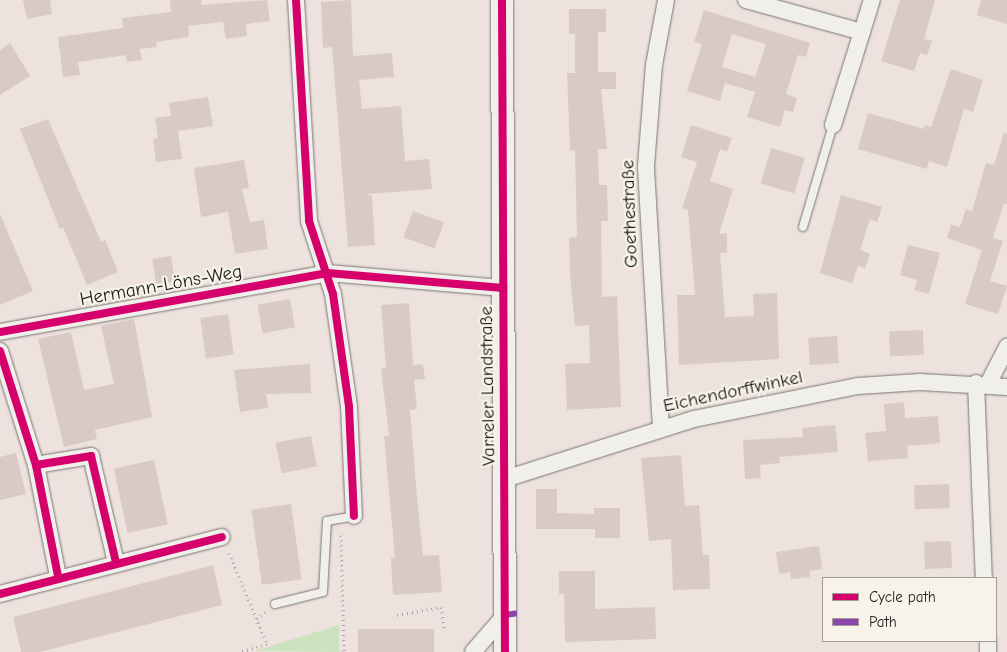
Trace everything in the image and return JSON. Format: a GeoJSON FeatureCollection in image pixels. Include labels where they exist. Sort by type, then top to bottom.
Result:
{"type":"FeatureCollection","features":[{"type":"Feature","properties":{"kind":"main road","name":"Varreler Landstraße"},"geometry":{"type":"LineString","coordinates":[[502,0],[505,652]]}},
{"type":"Feature","properties":{"kind":"street"},"geometry":{"type":"LineString","coordinates":[[296,0],[309,221],[328,273],[349,407],[347,518]]}},
{"type":"Feature","properties":{"kind":"street","name":"Goethestraße"},"geometry":{"type":"LineString","coordinates":[[661,428],[646,166],[654,65],[666,0]]}},
{"type":"Feature","properties":{"kind":"street"},"geometry":{"type":"LineString","coordinates":[[746,0],[862,32]]}},
{"type":"Feature","properties":{"kind":"street"},"geometry":{"type":"LineString","coordinates":[[832,125],[872,0]]}},
{"type":"Feature","properties":{"kind":"street","name":"Hermann-Löns-Weg"},"geometry":{"type":"LineString","coordinates":[[0,332],[328,273],[503,288]]}},
{"type":"Feature","properties":{"kind":"street"},"geometry":{"type":"LineString","coordinates":[[984,577],[982,383],[1007,346]]}},
{"type":"Feature","properties":{"kind":"street"},"geometry":{"type":"LineString","coordinates":[[0,350],[36,465],[58,576]]}},
{"type":"Feature","properties":{"kind":"street","name":"Eichendorffwinkel"},"geometry":{"type":"LineString","coordinates":[[505,479],[661,428],[858,386],[982,383],[1007,387]]}},
{"type":"Feature","properties":{"kind":"street"},"geometry":{"type":"LineString","coordinates":[[36,465],[91,456],[116,563]]}},
{"type":"Feature","properties":{"kind":"street"},"geometry":{"type":"LineString","coordinates":[[0,594],[58,576],[222,537]]}},
{"type":"Feature","properties":{"kind":"street"},"geometry":{"type":"LineString","coordinates":[[473,652],[505,615]]}},
{"type":"Feature","properties":{"kind":"lane"},"geometry":{"type":"LineString","coordinates":[[803,227],[832,125]]}},
{"type":"Feature","properties":{"kind":"lane"},"geometry":{"type":"LineString","coordinates":[[275,604],[323,592],[327,522],[347,518]]}},
{"type":"Feature","properties":{"kind":"path"},"geometry":{"type":"LineString","coordinates":[[344,652],[347,518]]}},
{"type":"Feature","properties":{"kind":"path"},"geometry":{"type":"LineString","coordinates":[[222,537],[268,644],[239,652]]}},
{"type":"Feature","properties":{"kind":"path"},"geometry":{"type":"LineString","coordinates":[[397,615],[441,607],[444,628]]}},
{"type":"Feature","properties":{"kind":"green space"},"geometry":{"type":"Polygon","coordinates":[[[339,625],[339,652],[255,651],[339,625]]]}},
{"type":"Feature","properties":{"kind":"building"},"geometry":{"type":"Polygon","coordinates":[[[23,0],[50,0],[52,14],[27,19],[23,0]]]}},
{"type":"Feature","properties":{"kind":"building"},"geometry":{"type":"Polygon","coordinates":[[[170,0],[201,0],[202,5],[267,0],[270,21],[246,24],[247,36],[226,39],[223,22],[188,26],[189,37],[156,42],[157,47],[140,49],[142,60],[127,62],[126,55],[78,62],[80,75],[63,77],[58,37],[123,28],[122,18],[171,12],[170,0]]]}},
{"type":"Feature","properties":{"kind":"building"},"geometry":{"type":"Polygon","coordinates":[[[351,0],[353,56],[392,53],[394,77],[359,80],[362,109],[401,106],[405,161],[429,159],[432,189],[367,194],[372,196],[375,245],[348,247],[332,47],[323,48],[321,2],[351,0]]]}},
{"type":"Feature","properties":{"kind":"building"},"geometry":{"type":"Polygon","coordinates":[[[900,0],[935,0],[924,39],[932,41],[927,55],[920,53],[914,71],[881,61],[900,0]]]}},
{"type":"Feature","properties":{"kind":"building"},"geometry":{"type":"Polygon","coordinates":[[[981,0],[1007,0],[1007,24],[977,15],[981,0]]]}},
{"type":"Feature","properties":{"kind":"building"},"geometry":{"type":"Polygon","coordinates":[[[569,9],[606,9],[606,32],[598,32],[598,72],[616,72],[616,89],[601,89],[607,149],[598,149],[599,185],[607,185],[608,221],[601,221],[602,297],[617,296],[621,407],[567,410],[565,364],[590,363],[589,325],[575,326],[570,274],[569,238],[577,237],[575,150],[570,151],[567,73],[575,73],[575,34],[569,34],[569,9]]]}},
{"type":"Feature","properties":{"kind":"building"},"geometry":{"type":"Polygon","coordinates":[[[704,10],[810,43],[806,57],[798,55],[786,94],[797,98],[793,112],[785,110],[780,127],[747,117],[755,92],[725,83],[720,101],[687,91],[702,44],[694,42],[704,10]],[[732,34],[722,67],[755,77],[766,44],[732,34]]]}},
{"type":"Feature","properties":{"kind":"building"},"geometry":{"type":"Polygon","coordinates":[[[10,43],[30,76],[0,95],[0,50],[10,43]]]}},
{"type":"Feature","properties":{"kind":"building"},"geometry":{"type":"Polygon","coordinates":[[[951,69],[983,80],[973,112],[964,109],[947,167],[929,161],[927,169],[858,149],[868,113],[924,129],[925,125],[931,127],[951,69]]]}},
{"type":"Feature","properties":{"kind":"building"},"geometry":{"type":"Polygon","coordinates":[[[208,97],[213,126],[178,131],[182,159],[156,162],[153,139],[158,138],[155,118],[171,116],[169,103],[208,97]]]}},
{"type":"Feature","properties":{"kind":"building"},"geometry":{"type":"Polygon","coordinates":[[[48,119],[101,242],[105,240],[118,272],[87,285],[63,227],[60,229],[20,129],[48,119]]]}},
{"type":"Feature","properties":{"kind":"building"},"geometry":{"type":"Polygon","coordinates":[[[691,125],[732,138],[727,152],[720,149],[710,181],[733,189],[719,234],[727,233],[727,253],[720,253],[725,317],[754,316],[753,294],[777,293],[779,359],[679,365],[677,295],[695,295],[688,210],[682,208],[697,162],[681,157],[691,125]]]}},
{"type":"Feature","properties":{"kind":"building"},"geometry":{"type":"Polygon","coordinates":[[[1004,133],[1007,134],[1007,204],[1004,203],[993,238],[1003,241],[990,281],[1007,286],[998,314],[965,304],[982,250],[947,238],[951,225],[960,227],[966,209],[972,211],[986,163],[994,165],[1004,133]]]}},
{"type":"Feature","properties":{"kind":"building"},"geometry":{"type":"Polygon","coordinates":[[[771,148],[805,158],[794,193],[761,184],[771,148]]]}},
{"type":"Feature","properties":{"kind":"building"},"geometry":{"type":"Polygon","coordinates":[[[244,160],[249,188],[242,189],[250,222],[264,220],[268,249],[235,254],[228,212],[201,217],[194,168],[244,160]]]}},
{"type":"Feature","properties":{"kind":"building"},"geometry":{"type":"Polygon","coordinates":[[[841,195],[882,207],[877,222],[870,219],[860,250],[870,254],[865,268],[858,266],[852,283],[820,273],[841,195]]]}},
{"type":"Feature","properties":{"kind":"building"},"geometry":{"type":"Polygon","coordinates":[[[413,211],[444,222],[434,249],[403,237],[413,211]]]}},
{"type":"Feature","properties":{"kind":"building"},"geometry":{"type":"Polygon","coordinates":[[[0,214],[33,291],[0,305],[0,214]]]}},
{"type":"Feature","properties":{"kind":"building"},"geometry":{"type":"Polygon","coordinates":[[[908,245],[940,253],[929,294],[914,290],[917,280],[900,275],[908,245]]]}},
{"type":"Feature","properties":{"kind":"building"},"geometry":{"type":"Polygon","coordinates":[[[171,256],[175,282],[156,285],[152,259],[171,256]]]}},
{"type":"Feature","properties":{"kind":"building"},"geometry":{"type":"Polygon","coordinates":[[[290,299],[295,328],[263,333],[258,305],[290,299]]]}},
{"type":"Feature","properties":{"kind":"building"},"geometry":{"type":"Polygon","coordinates":[[[409,303],[413,365],[423,364],[425,379],[414,380],[417,409],[410,410],[423,556],[439,555],[442,592],[393,595],[391,558],[395,558],[384,436],[389,436],[381,368],[386,368],[381,305],[409,303]]]}},
{"type":"Feature","properties":{"kind":"building"},"geometry":{"type":"Polygon","coordinates":[[[228,314],[234,355],[206,358],[200,318],[228,314]]]}},
{"type":"Feature","properties":{"kind":"building"},"geometry":{"type":"Polygon","coordinates":[[[134,319],[152,417],[95,430],[97,439],[64,447],[38,339],[71,332],[84,390],[114,384],[101,326],[134,319]]]}},
{"type":"Feature","properties":{"kind":"building"},"geometry":{"type":"Polygon","coordinates":[[[923,330],[924,355],[890,356],[889,331],[923,330]]]}},
{"type":"Feature","properties":{"kind":"building"},"geometry":{"type":"Polygon","coordinates":[[[837,336],[839,363],[810,365],[808,338],[837,336]]]}},
{"type":"Feature","properties":{"kind":"building"},"geometry":{"type":"Polygon","coordinates":[[[310,364],[311,393],[266,394],[268,408],[240,412],[234,370],[310,364]]]}},
{"type":"Feature","properties":{"kind":"building"},"geometry":{"type":"Polygon","coordinates":[[[904,402],[905,418],[938,416],[940,443],[907,446],[908,458],[868,461],[865,433],[886,431],[884,404],[904,402]]]}},
{"type":"Feature","properties":{"kind":"building"},"geometry":{"type":"Polygon","coordinates":[[[835,425],[838,452],[779,457],[780,463],[760,465],[761,478],[745,479],[743,440],[803,437],[802,428],[835,425]]]}},
{"type":"Feature","properties":{"kind":"building"},"geometry":{"type":"Polygon","coordinates":[[[311,436],[317,466],[282,473],[276,443],[311,436]]]}},
{"type":"Feature","properties":{"kind":"building"},"geometry":{"type":"Polygon","coordinates":[[[16,453],[26,494],[0,500],[0,457],[16,453]]]}},
{"type":"Feature","properties":{"kind":"building"},"geometry":{"type":"Polygon","coordinates":[[[681,455],[685,506],[699,505],[703,555],[709,555],[710,589],[673,590],[671,539],[649,541],[641,458],[681,455]]]}},
{"type":"Feature","properties":{"kind":"building"},"geometry":{"type":"Polygon","coordinates":[[[154,460],[168,525],[128,533],[114,469],[154,460]]]}},
{"type":"Feature","properties":{"kind":"building"},"geometry":{"type":"Polygon","coordinates":[[[949,484],[950,508],[915,509],[914,485],[949,484]]]}},
{"type":"Feature","properties":{"kind":"building"},"geometry":{"type":"Polygon","coordinates":[[[536,489],[557,489],[557,513],[594,514],[594,508],[620,508],[620,538],[595,538],[595,529],[536,529],[536,489]]]}},
{"type":"Feature","properties":{"kind":"building"},"geometry":{"type":"Polygon","coordinates":[[[291,504],[302,579],[262,585],[251,510],[291,504]]]}},
{"type":"Feature","properties":{"kind":"building"},"geometry":{"type":"Polygon","coordinates":[[[951,541],[952,568],[925,569],[924,542],[951,541]]]}},
{"type":"Feature","properties":{"kind":"building"},"geometry":{"type":"Polygon","coordinates":[[[819,546],[822,569],[810,571],[810,577],[791,579],[790,572],[779,574],[776,552],[819,546]]]}},
{"type":"Feature","properties":{"kind":"building"},"geometry":{"type":"Polygon","coordinates":[[[213,565],[222,605],[40,652],[21,652],[13,617],[213,565]]]}},
{"type":"Feature","properties":{"kind":"building"},"geometry":{"type":"Polygon","coordinates":[[[559,571],[595,571],[595,609],[655,607],[656,639],[565,642],[564,594],[559,594],[559,571]]]}},
{"type":"Feature","properties":{"kind":"building"},"geometry":{"type":"Polygon","coordinates":[[[358,629],[434,629],[434,652],[358,652],[358,629]]]}},
{"type":"Feature","properties":{"kind":"marked path"},"geometry":{"type":"LineString","coordinates":[[505,615],[519,613]]}},
{"type":"Feature","properties":{"kind":"cycle path"},"geometry":{"type":"LineString","coordinates":[[296,0],[309,221],[333,294],[349,407],[354,516]]}},
{"type":"Feature","properties":{"kind":"cycle path"},"geometry":{"type":"LineString","coordinates":[[502,0],[505,652]]}},
{"type":"Feature","properties":{"kind":"cycle path"},"geometry":{"type":"LineString","coordinates":[[0,332],[328,273],[503,288]]}},
{"type":"Feature","properties":{"kind":"cycle path"},"geometry":{"type":"LineString","coordinates":[[0,351],[36,465],[58,576]]}},
{"type":"Feature","properties":{"kind":"cycle path"},"geometry":{"type":"LineString","coordinates":[[36,465],[91,456],[116,563]]}},
{"type":"Feature","properties":{"kind":"cycle path"},"geometry":{"type":"LineString","coordinates":[[0,594],[222,537]]}}]}
